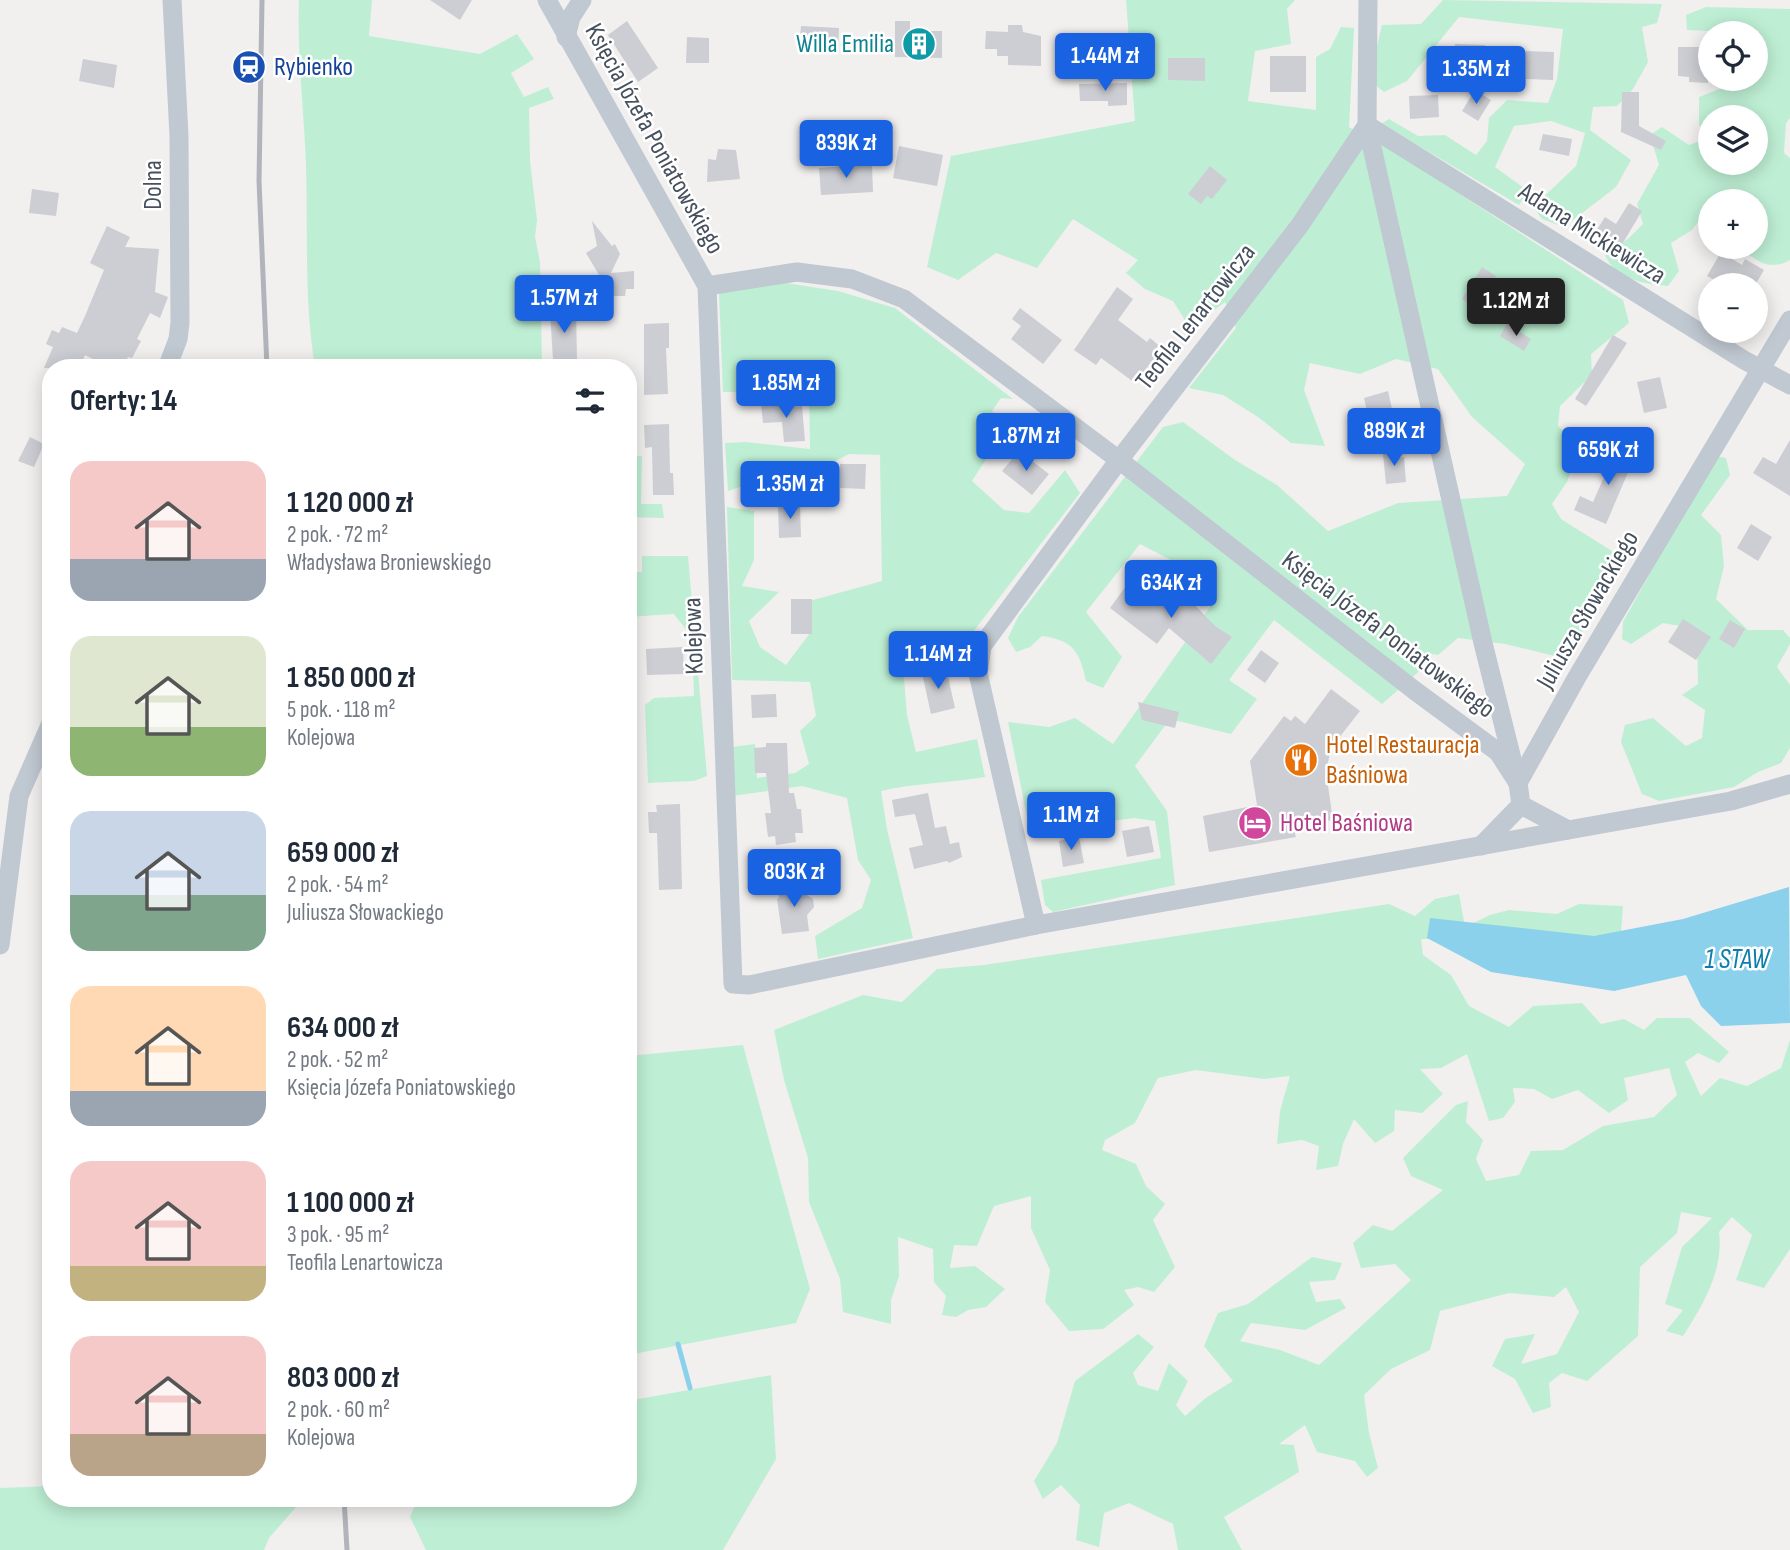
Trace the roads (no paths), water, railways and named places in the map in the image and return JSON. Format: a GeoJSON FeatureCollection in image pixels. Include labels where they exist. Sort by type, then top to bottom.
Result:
{"type":"FeatureCollection","features":[{"type":"Feature","properties":{"kind":"street","name":"Dolna"},"geometry":{"type":"LineString","coordinates":[[170,359],[178,339],[180,323],[179,136],[172,0]]}},
{"type":"Feature","properties":{"kind":"street","name":"Księcia Józefa Poniatowskiego"},"geometry":{"type":"LineString","coordinates":[[547,0],[707,286],[797,272],[852,279],[904,299],[1119,460],[1414,690],[1498,752],[1518,783]]}},
{"type":"Feature","properties":{"kind":"street"},"geometry":{"type":"LineString","coordinates":[[566,37],[571,17],[582,0]]}},
{"type":"Feature","properties":{"kind":"street"},"geometry":{"type":"LineString","coordinates":[[1368,0],[1367,125],[1521,805]]}},
{"type":"Feature","properties":{"kind":"street","name":"Adama Mickiewicza"},"geometry":{"type":"LineString","coordinates":[[1367,125],[1744,360],[1790,385]]}},
{"type":"Feature","properties":{"kind":"street","name":"Teofila Lenartowicza"},"geometry":{"type":"LineString","coordinates":[[1036,925],[978,673],[982,646],[1119,460],[1300,225],[1367,125]]}},
{"type":"Feature","properties":{"kind":"street","name":"Kolejowa"},"geometry":{"type":"LineString","coordinates":[[707,286],[733,984],[749,985],[1036,925]]}},
{"type":"Feature","properties":{"kind":"street","name":"Juliusza Słowackiego"},"geometry":{"type":"LineString","coordinates":[[1518,783],[1577,677],[1790,320]]}},
{"type":"Feature","properties":{"kind":"street"},"geometry":{"type":"LineString","coordinates":[[0,945],[10,796],[42,739]]}},
{"type":"Feature","properties":{"kind":"street"},"geometry":{"type":"LineString","coordinates":[[1036,925],[1731,802],[1790,783]]}},
{"type":"Feature","properties":{"kind":"street"},"geometry":{"type":"LineString","coordinates":[[1521,805],[1569,830]]}},
{"type":"Feature","properties":{"kind":"street"},"geometry":{"type":"LineString","coordinates":[[1481,846],[1521,805]]}},
{"type":"Feature","properties":{"kind":"water","name":"1 STAW"},"geometry":{"type":"Polygon","coordinates":[[[1789,887],[1790,1023],[1721,1026],[1701,1006],[1686,975],[1614,991],[1491,972],[1427,938],[1430,918],[1594,936],[1683,919],[1789,887]]]}},
{"type":"Feature","properties":{"kind":"waterway"},"geometry":{"type":"LineString","coordinates":[[678,1344],[690,1388]]}},
{"type":"Feature","properties":{"kind":"railway"},"geometry":{"type":"LineString","coordinates":[[262,0],[259,181],[267,359]]}},
{"type":"Feature","properties":{"kind":"railway"},"geometry":{"type":"LineString","coordinates":[[345,1507],[347,1550]]}},
{"type":"Feature","properties":{"kind":"place","name":"Willa Emilia"},"geometry":{"type":"Point","coordinates":[919,44]}},
{"type":"Feature","properties":{"kind":"place","name":"Rybienko"},"geometry":{"type":"Point","coordinates":[249,67]}},
{"type":"Feature","properties":{"kind":"place","name":"Hotel Restauracja Baśniowa"},"geometry":{"type":"Point","coordinates":[1301,760]}},
{"type":"Feature","properties":{"kind":"place","name":"Hotel Baśniowa"},"geometry":{"type":"Point","coordinates":[1255,823]}}]}
